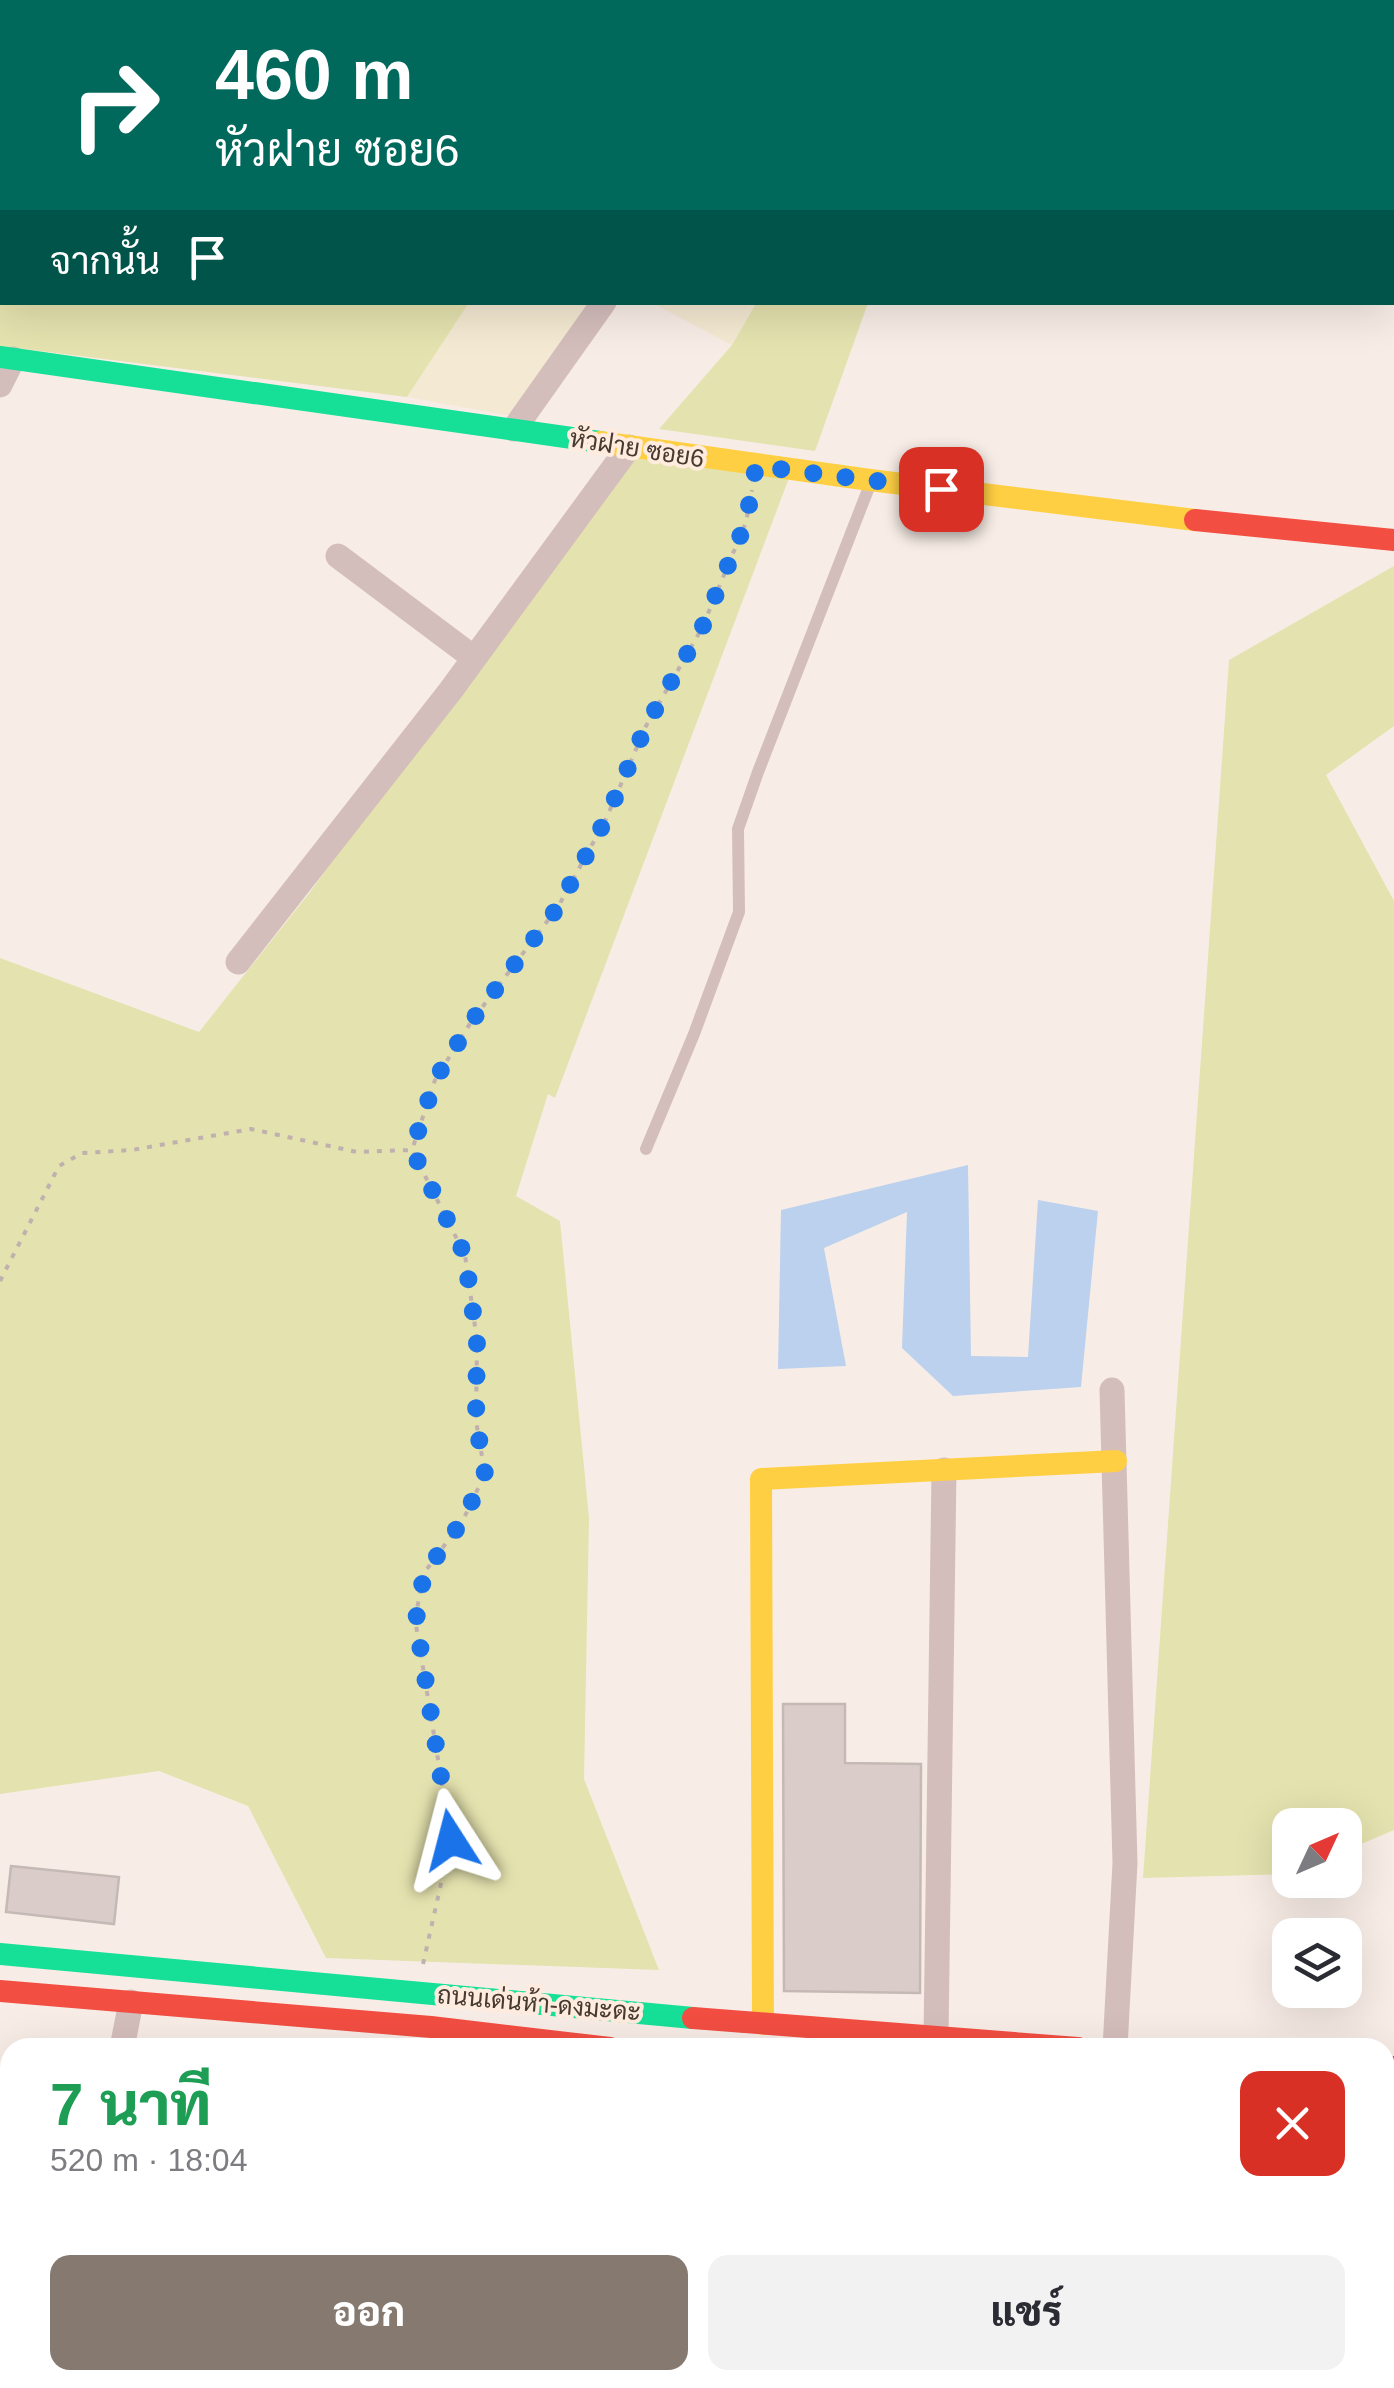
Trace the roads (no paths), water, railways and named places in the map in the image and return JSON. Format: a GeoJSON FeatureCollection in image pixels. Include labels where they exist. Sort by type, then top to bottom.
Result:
{"type":"FeatureCollection","features":[{"type":"Feature","properties":{"kind":"street"},"geometry":{"type":"LineString","coordinates":[[514,429],[602,305]]}},
{"type":"Feature","properties":{"kind":"street"},"geometry":{"type":"LineString","coordinates":[[0,385],[7,358]]}},
{"type":"Feature","properties":{"kind":"street","name":"หัวฝาย ซอย6"},"geometry":{"type":"LineString","coordinates":[[7,358],[756,466],[1292,532],[1394,540]]}},
{"type":"Feature","properties":{"kind":"street"},"geometry":{"type":"LineString","coordinates":[[238,962],[474,658],[629,446]]}},
{"type":"Feature","properties":{"kind":"street"},"geometry":{"type":"LineString","coordinates":[[338,556],[474,658]]}},
{"type":"Feature","properties":{"kind":"street"},"geometry":{"type":"LineString","coordinates":[[1112,1390],[1125,1863],[1116,2038]]}},
{"type":"Feature","properties":{"kind":"street"},"geometry":{"type":"LineString","coordinates":[[762,2024],[762,1479],[1116,1461]]}},
{"type":"Feature","properties":{"kind":"street"},"geometry":{"type":"LineString","coordinates":[[936,2037],[944,1470]]}},
{"type":"Feature","properties":{"kind":"street","name":"ถนนเด่นห้า-ดงมะดะ"},"geometry":{"type":"LineString","coordinates":[[0,1954],[941,2038]]}},
{"type":"Feature","properties":{"kind":"street","name":"ถนนเด่นห้า-ดงมะดะ"},"geometry":{"type":"LineString","coordinates":[[0,1991],[498,2038]]}},
{"type":"Feature","properties":{"kind":"street"},"geometry":{"type":"LineString","coordinates":[[124,2038],[131,2002]]}},
{"type":"Feature","properties":{"kind":"lane"},"geometry":{"type":"LineString","coordinates":[[646,1149],[739,912],[738,829],[872,480]]}},
{"type":"Feature","properties":{"kind":"water"},"geometry":{"type":"Polygon","coordinates":[[[968,1165],[971,1356],[1028,1357],[1038,1200],[1098,1211],[1081,1387],[953,1396],[902,1348],[907,1212],[824,1248],[846,1366],[778,1369],[781,1210],[968,1165]]]}}]}
